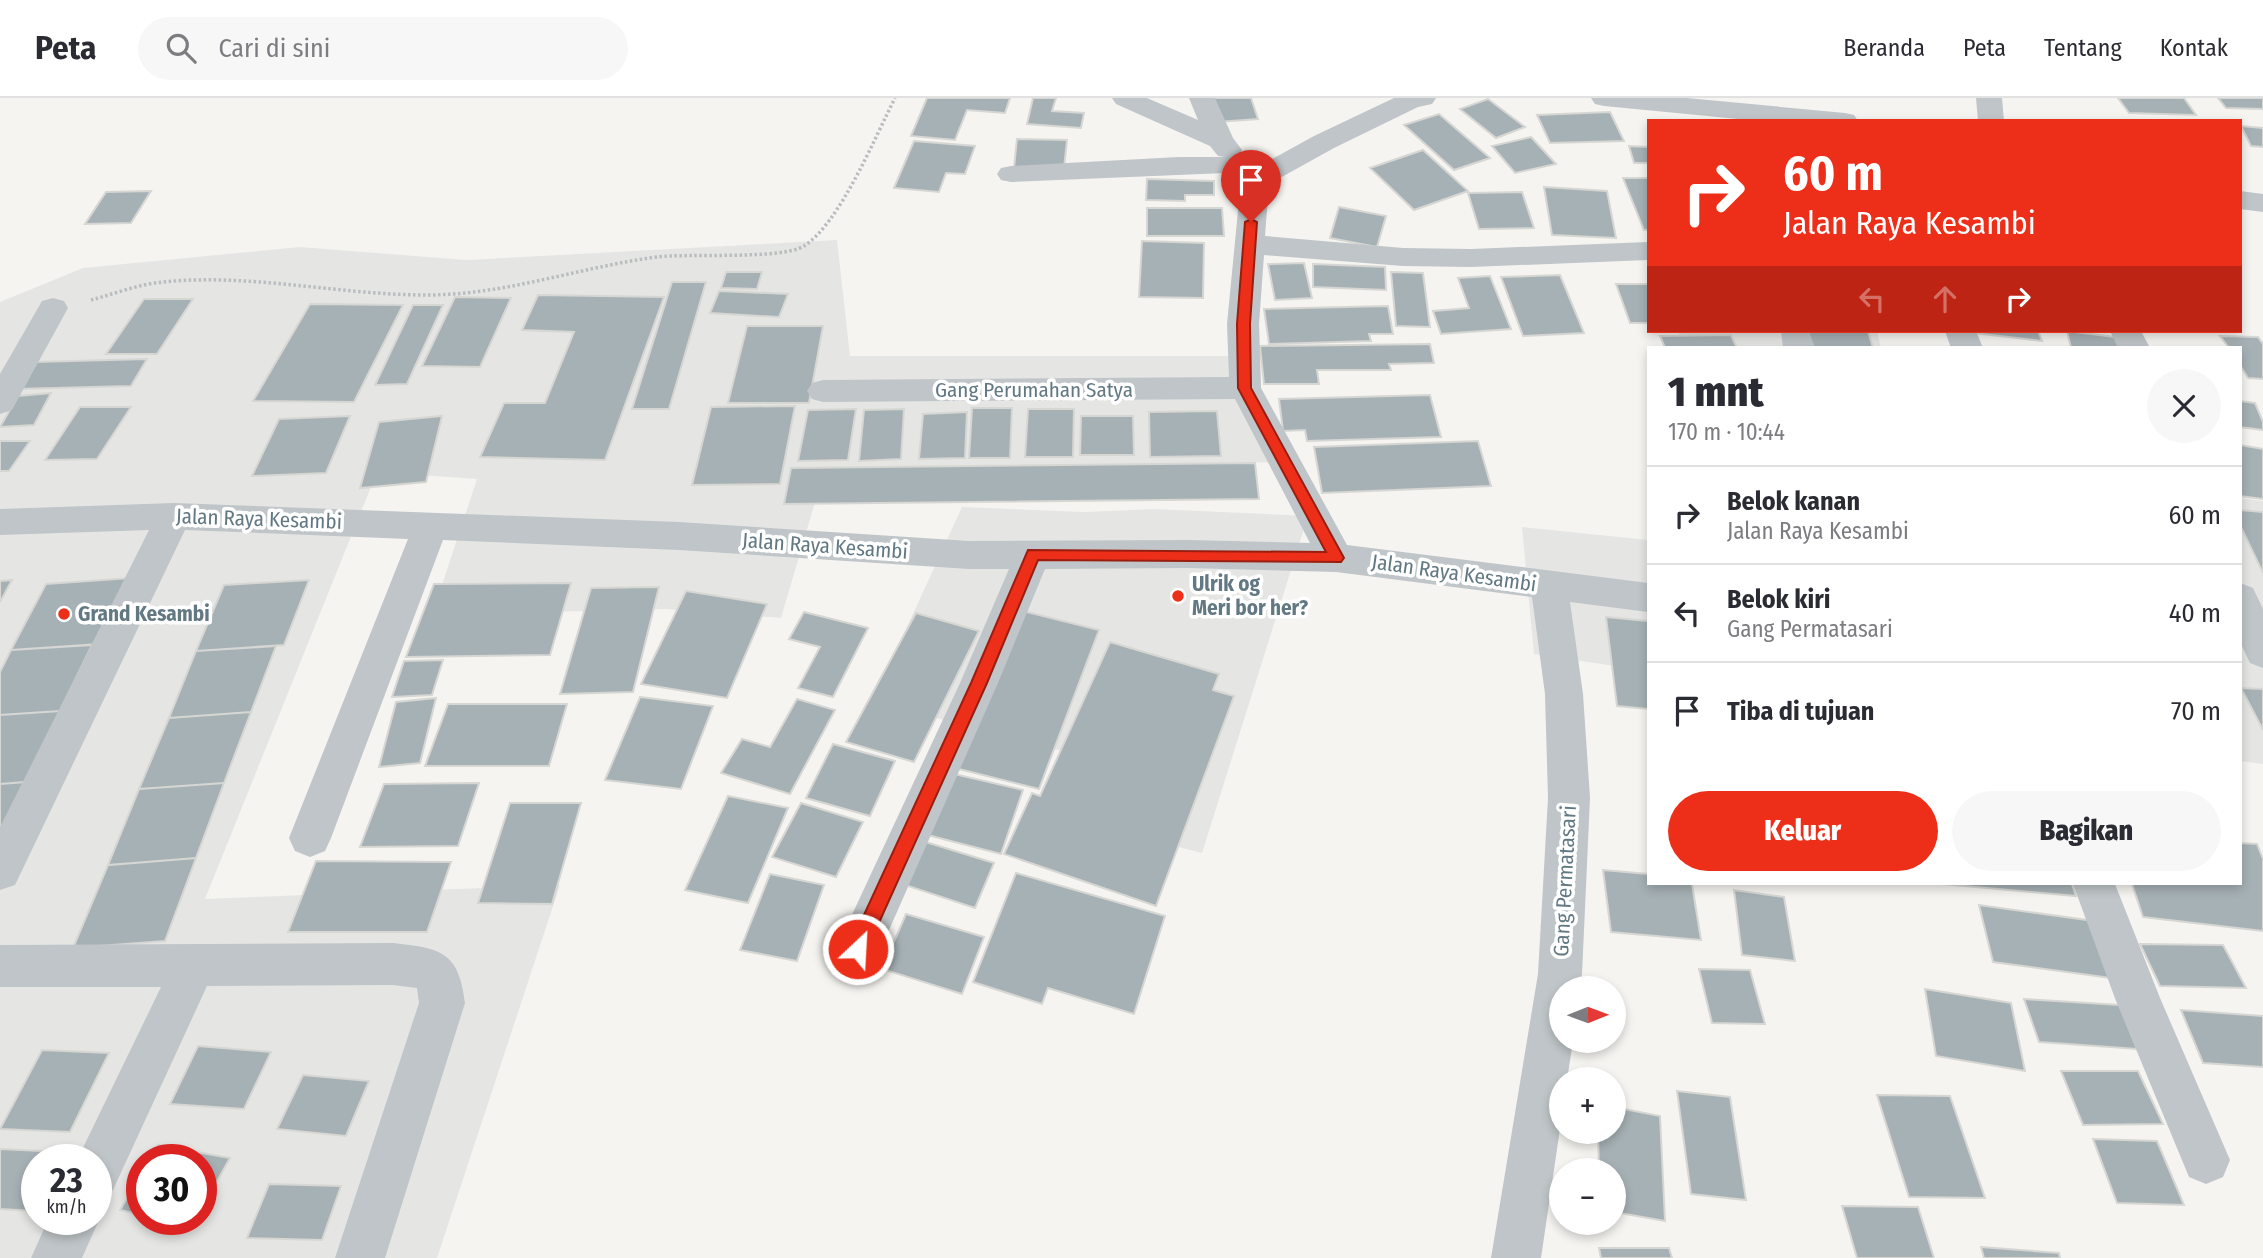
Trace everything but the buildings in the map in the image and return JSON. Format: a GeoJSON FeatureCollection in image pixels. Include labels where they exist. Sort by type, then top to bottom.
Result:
{"type":"FeatureCollection","features":[{"type":"Feature","properties":{"kind":"street"},"geometry":{"type":"LineString","coordinates":[[1125,98],[1220,140]]}},
{"type":"Feature","properties":{"kind":"street"},"geometry":{"type":"LineString","coordinates":[[1202,98],[1220,140],[1247,173],[1249,244],[1243,324],[1245,388],[1336,558]]}},
{"type":"Feature","properties":{"kind":"street"},"geometry":{"type":"LineString","coordinates":[[1605,98],[1734,104],[1832,119]]}},
{"type":"Feature","properties":{"kind":"street"},"geometry":{"type":"LineString","coordinates":[[1989,98],[1991,119]]}},
{"type":"Feature","properties":{"kind":"street"},"geometry":{"type":"LineString","coordinates":[[1011,174],[1179,165],[1247,173],[1324,142],[1415,99]]}},
{"type":"Feature","properties":{"kind":"street"},"geometry":{"type":"LineString","coordinates":[[2242,200],[2263,203]]}},
{"type":"Feature","properties":{"kind":"street"},"geometry":{"type":"LineString","coordinates":[[1249,244],[1403,257],[1471,258],[1647,251]]}},
{"type":"Feature","properties":{"kind":"street"},"geometry":{"type":"LineString","coordinates":[[0,402],[53,308]]}},
{"type":"Feature","properties":{"kind":"street","name":"Gang Perumahan Satya"},"geometry":{"type":"LineString","coordinates":[[823,391],[1245,388]]}},
{"type":"Feature","properties":{"kind":"street"},"geometry":{"type":"LineString","coordinates":[[0,871],[174,516]]}},
{"type":"Feature","properties":{"kind":"street","name":"Jalan Raya Kesambi"},"geometry":{"type":"LineString","coordinates":[[0,522],[174,516],[679,536],[969,555],[1336,558],[1647,597]]}},
{"type":"Feature","properties":{"kind":"street"},"geometry":{"type":"LineString","coordinates":[[310,838],[431,525]]}},
{"type":"Feature","properties":{"kind":"street"},"geometry":{"type":"LineString","coordinates":[[858,949],[979,683],[1033,554]]}},
{"type":"Feature","properties":{"kind":"street","name":"Gang Permatasari"},"geometry":{"type":"LineString","coordinates":[[1516,1258],[1560,974],[1568,825],[1564,694],[1549,586]]}},
{"type":"Feature","properties":{"kind":"street"},"geometry":{"type":"LineString","coordinates":[[2242,603],[2263,652]]}},
{"type":"Feature","properties":{"kind":"street"},"geometry":{"type":"LineString","coordinates":[[2242,660],[2263,662]]}},
{"type":"Feature","properties":{"kind":"street"},"geometry":{"type":"LineString","coordinates":[[2094,885],[2139,1001],[2206,1160]]}},
{"type":"Feature","properties":{"kind":"street"},"geometry":{"type":"LineString","coordinates":[[0,965],[393,964],[428,968],[440,981],[442,1003],[360,1258]]}},
{"type":"Feature","properties":{"kind":"street"},"geometry":{"type":"LineString","coordinates":[[110,1144],[194,966]]}},
{"type":"Feature","properties":{"kind":"street"},"geometry":{"type":"LineString","coordinates":[[56,1258],[67,1235]]}},
{"type":"Feature","properties":{"kind":"path"},"geometry":{"type":"LineString","coordinates":[[89,300],[160,282],[212,279],[428,295],[511,287],[657,257],[729,253],[781,254],[802,247],[817,235],[845,195],[895,98]]}},
{"type":"Feature","properties":{"kind":"shaded area"},"geometry":{"type":"Polygon","coordinates":[[[837,240],[850,356],[1236,356],[1296,462],[825,468],[781,618],[665,609],[432,615],[477,479],[377,472],[205,899],[560,885],[437,1258],[0,1258],[0,302],[83,268],[300,247],[466,260],[837,240]]]}},
{"type":"Feature","properties":{"kind":"shaded area"},"geometry":{"type":"Polygon","coordinates":[[[1679,333],[1877,333],[1881,346],[1683,346],[1679,333]]]}},
{"type":"Feature","properties":{"kind":"shaded area"},"geometry":{"type":"Polygon","coordinates":[[[2242,498],[2263,501],[2263,764],[2242,761],[2242,498]]]}},
{"type":"Feature","properties":{"kind":"shaded area"},"geometry":{"type":"Polygon","coordinates":[[[962,507],[1085,512],[1154,509],[1308,516],[1202,853],[1049,814],[1071,753],[997,736],[874,699],[962,507]]]}},
{"type":"Feature","properties":{"kind":"shaded area"},"geometry":{"type":"Polygon","coordinates":[[[1522,527],[1647,540],[1647,671],[1534,654],[1522,527]]]}},
{"type":"Feature","properties":{"kind":"place","name":"Ulrik og Meri bor her?"},"geometry":{"type":"Point","coordinates":[1178,596]}},
{"type":"Feature","properties":{"kind":"place","name":"Grand Kesambi"},"geometry":{"type":"Point","coordinates":[64,614]}},
{"type":"Feature","properties":{"kind":"route"},"geometry":{"type":"LineString","coordinates":[[858,949],[979,683],[1033,554],[1336,558],[1245,388],[1243,324],[1251,222]]}}]}
